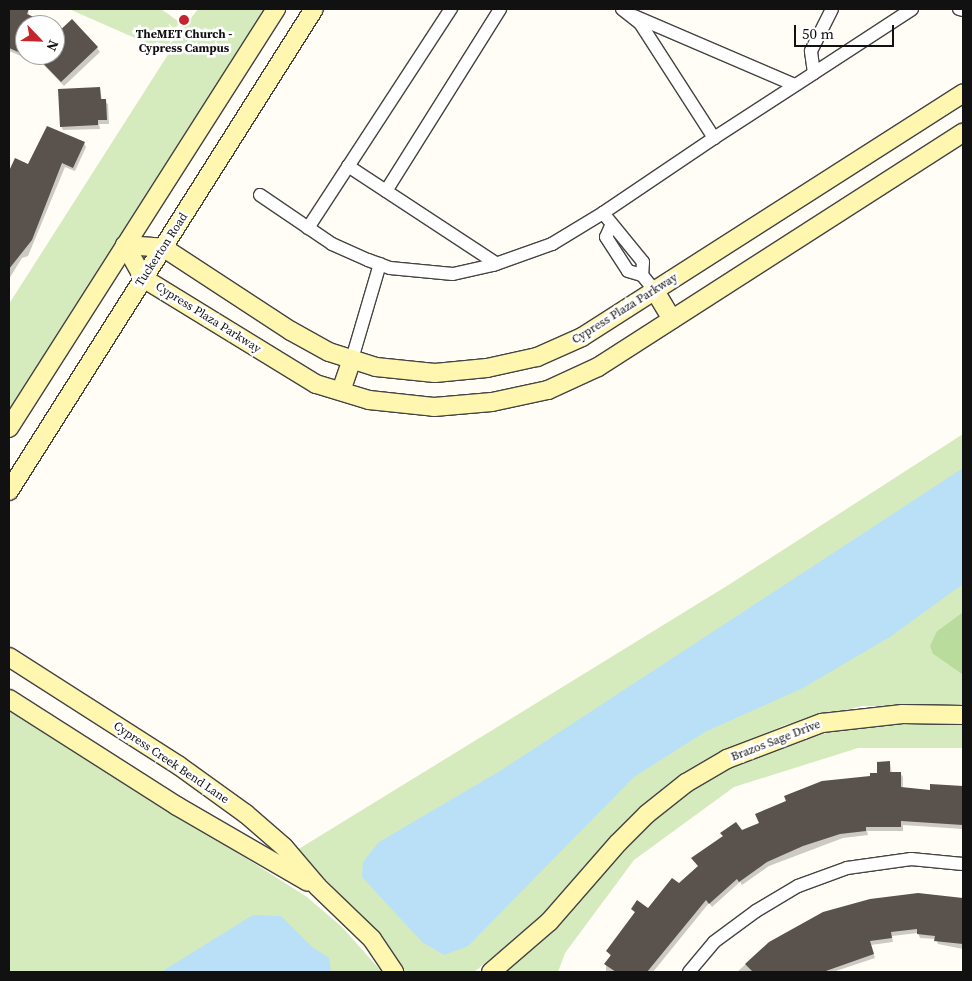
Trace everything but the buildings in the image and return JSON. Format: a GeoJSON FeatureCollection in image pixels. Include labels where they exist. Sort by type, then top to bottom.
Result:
{"type":"FeatureCollection","features":[{"type":"Feature","properties":{"kind":"street"},"geometry":{"type":"LineString","coordinates":[[9,428],[276,9]]}},
{"type":"Feature","properties":{"kind":"street","name":"Tuckerton Road"},"geometry":{"type":"LineString","coordinates":[[9,491],[314,9]]}},
{"type":"Feature","properties":{"kind":"street"},"geometry":{"type":"LineString","coordinates":[[308,228],[451,9]]}},
{"type":"Feature","properties":{"kind":"street"},"geometry":{"type":"LineString","coordinates":[[386,191],[500,9]]}},
{"type":"Feature","properties":{"kind":"street"},"geometry":{"type":"LineString","coordinates":[[814,73],[811,51],[832,9]]}},
{"type":"Feature","properties":{"kind":"street"},"geometry":{"type":"LineString","coordinates":[[260,195],[332,244],[380,264],[452,274],[497,264],[552,244],[603,212],[793,84],[814,73],[912,9]]}},
{"type":"Feature","properties":{"kind":"street"},"geometry":{"type":"LineString","coordinates":[[959,9],[963,10]]}},
{"type":"Feature","properties":{"kind":"street"},"geometry":{"type":"LineString","coordinates":[[627,12],[793,84]]}},
{"type":"Feature","properties":{"kind":"street"},"geometry":{"type":"LineString","coordinates":[[627,12],[714,138]]}},
{"type":"Feature","properties":{"kind":"street","name":"Cypress Plaza Parkway"},"geometry":{"type":"LineString","coordinates":[[125,245],[164,248],[291,331],[329,352],[376,367],[435,373],[487,368],[537,357],[582,337],[963,93]]}},
{"type":"Feature","properties":{"kind":"street","name":"Cypress Plaza Parkway"},"geometry":{"type":"LineString","coordinates":[[125,245],[143,278],[273,360],[316,384],[370,400],[434,407],[492,402],[548,390],[598,367],[963,133]]}},
{"type":"Feature","properties":{"kind":"street"},"geometry":{"type":"LineString","coordinates":[[348,166],[497,264]]}},
{"type":"Feature","properties":{"kind":"street"},"geometry":{"type":"LineString","coordinates":[[603,212],[611,226],[619,228],[643,262],[642,275],[655,291],[672,320]]}},
{"type":"Feature","properties":{"kind":"street"},"geometry":{"type":"LineString","coordinates":[[341,391],[380,264]]}},
{"type":"Feature","properties":{"kind":"street","name":"Cypress Creek Bend Lane"},"geometry":{"type":"LineString","coordinates":[[9,657],[178,765],[246,814],[284,847],[318,887],[372,939],[394,972]]}},
{"type":"Feature","properties":{"kind":"street","name":"Cypress Creek Bend Lane"},"geometry":{"type":"LineString","coordinates":[[9,699],[185,811],[318,887]]}},
{"type":"Feature","properties":{"kind":"street","name":"Brazos Sage Drive"},"geometry":{"type":"LineString","coordinates":[[491,972],[549,922],[618,843],[648,814],[686,783],[727,759],[822,723],[902,714],[963,715]]}},
{"type":"Feature","properties":{"kind":"street"},"geometry":{"type":"LineString","coordinates":[[690,972],[714,942],[756,911],[798,886],[847,868],[911,859],[963,864]]}},
{"type":"Feature","properties":{"kind":"green space"},"geometry":{"type":"Polygon","coordinates":[[[69,9],[161,9],[185,26],[198,9],[265,9],[9,411],[9,304],[169,53],[69,9]]]}},
{"type":"Feature","properties":{"kind":"green space"},"geometry":{"type":"Polygon","coordinates":[[[963,434],[963,612],[937,631],[933,654],[963,675],[963,707],[862,706],[785,725],[713,756],[669,783],[640,809],[608,840],[537,922],[474,972],[405,972],[363,918],[297,850],[730,584],[963,434]]]}},
{"type":"Feature","properties":{"kind":"green space"},"geometry":{"type":"Polygon","coordinates":[[[963,612],[963,675],[933,654],[930,646],[937,631],[963,612]]]}},
{"type":"Feature","properties":{"kind":"green space"},"geometry":{"type":"Polygon","coordinates":[[[9,707],[307,897],[342,927],[382,972],[9,972],[9,707]]]}},
{"type":"Feature","properties":{"kind":"green space"},"geometry":{"type":"Polygon","coordinates":[[[937,721],[963,724],[963,748],[858,748],[734,787],[634,860],[565,953],[558,972],[504,972],[561,921],[652,821],[683,796],[726,770],[767,750],[851,726],[937,721]]]}},
{"type":"Feature","properties":{"kind":"water"},"geometry":{"type":"Polygon","coordinates":[[[963,468],[963,584],[890,637],[803,688],[705,732],[634,777],[468,946],[444,955],[422,942],[362,877],[363,862],[379,842],[500,771],[963,468]]]}},
{"type":"Feature","properties":{"kind":"water"},"geometry":{"type":"Polygon","coordinates":[[[253,915],[281,916],[311,946],[329,958],[331,972],[161,972],[253,915]]]}},
{"type":"Feature","properties":{"kind":"place","name":"TheMET Church - Cypress Campus"},"geometry":{"type":"Point","coordinates":[184,20]}}]}
